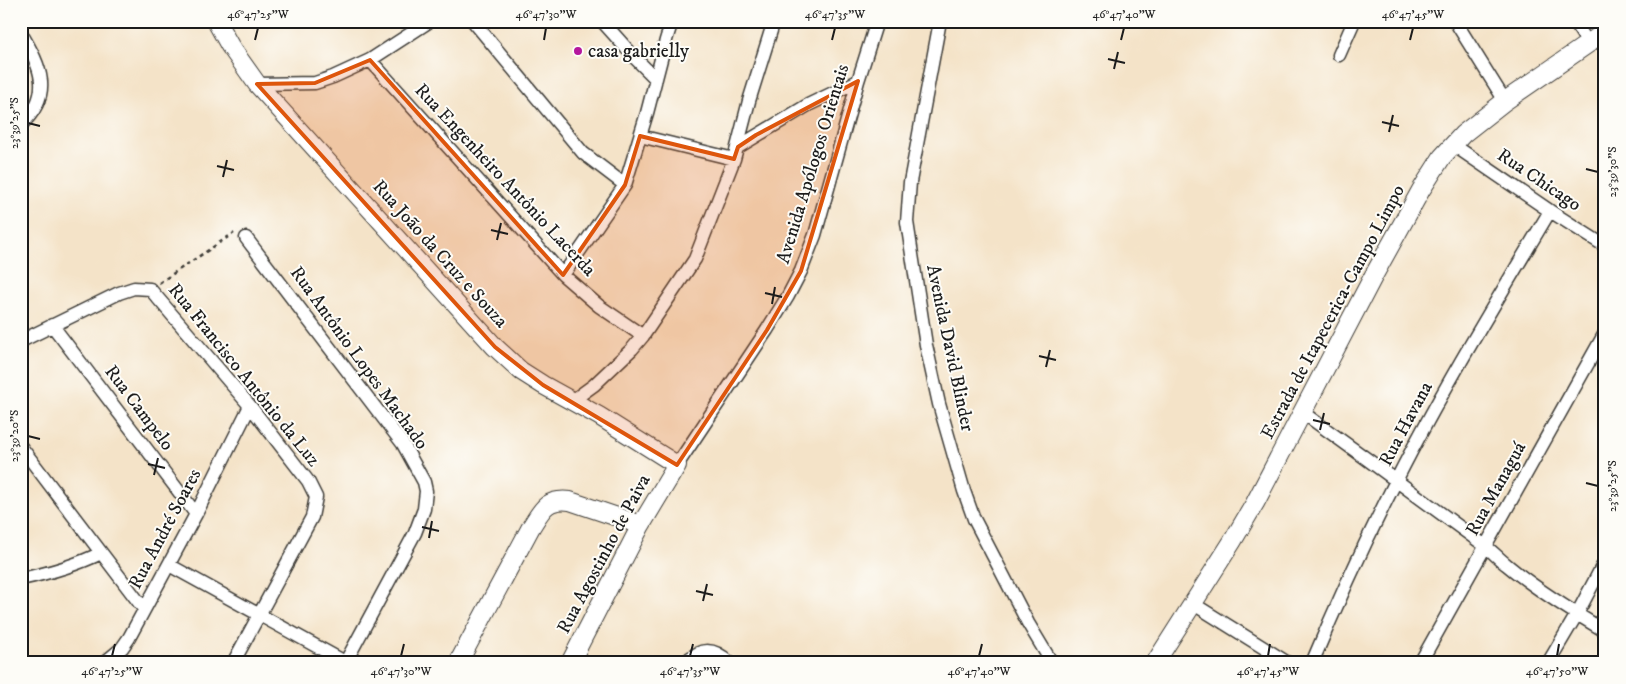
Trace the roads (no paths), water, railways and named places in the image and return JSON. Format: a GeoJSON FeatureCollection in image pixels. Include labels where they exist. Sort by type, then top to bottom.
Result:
{"type":"FeatureCollection","features":[{"type":"Feature","properties":{"kind":"main road","name":"Rua João da Cruz e Souza"},"geometry":{"type":"LineString","coordinates":[[216,21],[230,46],[256,84],[495,347],[543,386],[599,416],[677,465]]}},
{"type":"Feature","properties":{"kind":"main road","name":"Estrada de Itapecerica-Campo Limpo"},"geometry":{"type":"LineString","coordinates":[[1155,663],[1237,534],[1280,458],[1302,412],[1421,190],[1442,157],[1463,134],[1505,101],[1605,32]]}},
{"type":"Feature","properties":{"kind":"main road","name":"Rua Agostinho de Paiva"},"geometry":{"type":"LineString","coordinates":[[570,663],[641,525],[677,465]]}},
{"type":"Feature","properties":{"kind":"main road"},"geometry":{"type":"LineString","coordinates":[[458,663],[530,527],[543,509],[551,502],[559,500],[570,501],[641,525]]}},
{"type":"Feature","properties":{"kind":"street"},"geometry":{"type":"LineString","coordinates":[[256,84],[315,83],[333,77],[370,60],[430,21]]}},
{"type":"Feature","properties":{"kind":"street"},"geometry":{"type":"LineString","coordinates":[[473,21],[584,153],[625,185]]}},
{"type":"Feature","properties":{"kind":"street"},"geometry":{"type":"LineString","coordinates":[[602,21],[656,80]]}},
{"type":"Feature","properties":{"kind":"street"},"geometry":{"type":"LineString","coordinates":[[563,274],[625,185],[672,21]]}},
{"type":"Feature","properties":{"kind":"street"},"geometry":{"type":"LineString","coordinates":[[572,401],[594,385],[643,336],[695,259],[736,153],[749,101],[774,21]]}},
{"type":"Feature","properties":{"kind":"street","name":"Avenida Apólogos Orientais"},"geometry":{"type":"LineString","coordinates":[[677,465],[767,330],[788,296],[801,270],[814,235],[877,21]]}},
{"type":"Feature","properties":{"kind":"street","name":"Avenida David Blinder"},"geometry":{"type":"LineString","coordinates":[[940,21],[910,182],[907,222],[926,345],[939,404],[974,519],[1028,623],[1052,663]]}},
{"type":"Feature","properties":{"kind":"street"},"geometry":{"type":"LineString","coordinates":[[1338,55],[1354,21]]}},
{"type":"Feature","properties":{"kind":"street"},"geometry":{"type":"LineString","coordinates":[[1455,21],[1505,101]]}},
{"type":"Feature","properties":{"kind":"street"},"geometry":{"type":"LineString","coordinates":[[1574,21],[1588,43]]}},
{"type":"Feature","properties":{"kind":"street"},"geometry":{"type":"LineString","coordinates":[[21,34],[38,65],[42,82],[36,105],[29,118],[21,125]]}},
{"type":"Feature","properties":{"kind":"street","name":"Rua Engenheiro Antônio Lacerda"},"geometry":{"type":"LineString","coordinates":[[370,60],[563,274],[599,306],[643,336]]}},
{"type":"Feature","properties":{"kind":"street"},"geometry":{"type":"LineString","coordinates":[[640,136],[736,153],[808,105],[858,81]]}},
{"type":"Feature","properties":{"kind":"street","name":"Rua Chicago"},"geometry":{"type":"LineString","coordinates":[[1452,144],[1605,246]]}},
{"type":"Feature","properties":{"kind":"street","name":"Rua Havana"},"geometry":{"type":"LineString","coordinates":[[1312,663],[1347,582],[1396,480],[1458,366],[1550,211]]}},
{"type":"Feature","properties":{"kind":"street","name":"Rua Antônio Lopes Machado"},"geometry":{"type":"LineString","coordinates":[[246,238],[402,444],[419,472],[426,491],[424,509],[415,533],[345,662]]}},
{"type":"Feature","properties":{"kind":"street","name":"Rua Francisco Antônio da Luz"},"geometry":{"type":"LineString","coordinates":[[21,340],[119,293],[134,288],[150,289],[250,406],[308,481],[316,497],[312,518],[233,663]]}},
{"type":"Feature","properties":{"kind":"street","name":"Rua Campelo"},"geometry":{"type":"LineString","coordinates":[[52,325],[196,514]]}},
{"type":"Feature","properties":{"kind":"street","name":"Rua Managuá"},"geometry":{"type":"LineString","coordinates":[[1420,663],[1605,333]]}},
{"type":"Feature","properties":{"kind":"street","name":"Rua André Soares"},"geometry":{"type":"LineString","coordinates":[[104,663],[122,648],[130,638],[196,514],[250,406]]}},
{"type":"Feature","properties":{"kind":"street"},"geometry":{"type":"LineString","coordinates":[[1302,412],[1396,480],[1506,565],[1605,631]]}},
{"type":"Feature","properties":{"kind":"street"},"geometry":{"type":"LineString","coordinates":[[23,453],[144,610]]}},
{"type":"Feature","properties":{"kind":"street"},"geometry":{"type":"LineString","coordinates":[[21,579],[80,564],[101,554]]}},
{"type":"Feature","properties":{"kind":"street"},"geometry":{"type":"LineString","coordinates":[[1548,663],[1605,561]]}},
{"type":"Feature","properties":{"kind":"street"},"geometry":{"type":"LineString","coordinates":[[169,565],[345,662]]}},
{"type":"Feature","properties":{"kind":"street"},"geometry":{"type":"LineString","coordinates":[[1192,603],[1288,663]]}},
{"type":"Feature","properties":{"kind":"street"},"geometry":{"type":"LineString","coordinates":[[686,663],[692,655],[706,650],[713,651],[730,663]]}},
{"type":"Feature","properties":{"kind":"place","name":"casa gabrielly"},"geometry":{"type":"Point","coordinates":[578,51]}}]}
